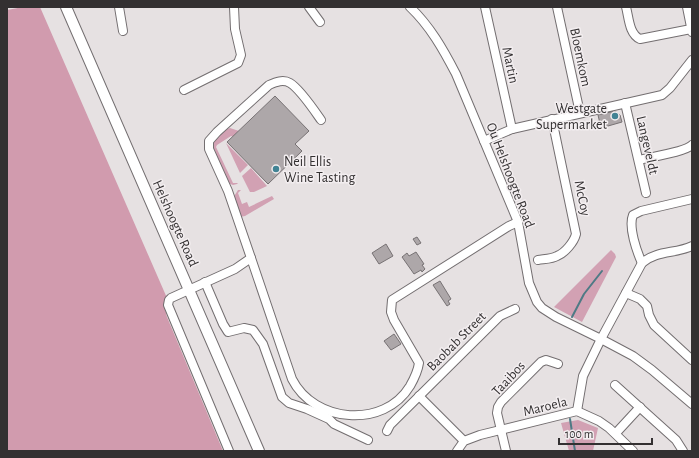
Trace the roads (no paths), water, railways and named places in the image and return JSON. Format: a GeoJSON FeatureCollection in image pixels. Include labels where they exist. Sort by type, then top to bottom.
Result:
{"type":"FeatureCollection","features":[{"type":"Feature","properties":{"kind":"main road","name":"Helshoogte Road"},"geometry":{"type":"LineString","coordinates":[[66,7],[260,451]]}},
{"type":"Feature","properties":{"kind":"street"},"geometry":{"type":"LineString","coordinates":[[119,7],[123,31]]}},
{"type":"Feature","properties":{"kind":"street"},"geometry":{"type":"LineString","coordinates":[[184,90],[233,67],[241,59],[242,55],[235,29],[234,7]]}},
{"type":"Feature","properties":{"kind":"street"},"geometry":{"type":"LineString","coordinates":[[309,7],[320,22]]}},
{"type":"Feature","properties":{"kind":"street","name":"Ou Helshoogte Road"},"geometry":{"type":"LineString","coordinates":[[410,7],[430,29],[446,54],[456,74],[518,222],[529,282],[537,302],[542,308],[556,317],[601,338],[633,356],[692,404]]}},
{"type":"Feature","properties":{"kind":"street","name":"Martin"},"geometry":{"type":"LineString","coordinates":[[485,7],[512,129]]}},
{"type":"Feature","properties":{"kind":"street","name":"Bloemkom"},"geometry":{"type":"LineString","coordinates":[[557,7],[580,113]]}},
{"type":"Feature","properties":{"kind":"street"},"geometry":{"type":"LineString","coordinates":[[626,7],[632,32],[640,39],[692,30],[687,7]]}},
{"type":"Feature","properties":{"kind":"street"},"geometry":{"type":"LineString","coordinates":[[484,141],[512,129],[662,95],[670,88],[692,60]]}},
{"type":"Feature","properties":{"kind":"street"},"geometry":{"type":"LineString","coordinates":[[321,120],[308,102],[290,83],[280,81],[269,85],[209,141],[209,148],[228,191],[292,379],[303,395],[318,406],[340,414],[355,416],[385,409],[398,401],[412,384],[419,363],[391,312],[392,300],[509,226],[518,222]]}},
{"type":"Feature","properties":{"kind":"street","name":"Langeveldt"},"geometry":{"type":"LineString","coordinates":[[626,103],[646,193]]}},
{"type":"Feature","properties":{"kind":"street","name":"McCoy"},"geometry":{"type":"LineString","coordinates":[[538,260],[557,257],[574,240],[576,234],[552,119]]}},
{"type":"Feature","properties":{"kind":"street"},"geometry":{"type":"LineString","coordinates":[[639,160],[680,151],[690,148],[692,145]]}},
{"type":"Feature","properties":{"kind":"street"},"geometry":{"type":"LineString","coordinates":[[642,263],[637,252],[631,224],[633,215],[641,211],[692,199]]}},
{"type":"Feature","properties":{"kind":"street"},"geometry":{"type":"LineString","coordinates":[[577,411],[584,376],[601,338],[642,263],[652,256],[692,246]]}},
{"type":"Feature","properties":{"kind":"street"},"geometry":{"type":"LineString","coordinates":[[229,451],[169,309],[169,303],[171,298],[235,269],[251,258]]}},
{"type":"Feature","properties":{"kind":"street"},"geometry":{"type":"LineString","coordinates":[[205,282],[228,332],[244,328],[253,330],[263,344],[282,397],[289,403],[308,409],[329,419],[334,424],[368,440]]}},
{"type":"Feature","properties":{"kind":"street"},"geometry":{"type":"LineString","coordinates":[[626,293],[640,299],[647,306],[649,315],[654,325],[692,360]]}},
{"type":"Feature","properties":{"kind":"street","name":"Baobab Street"},"geometry":{"type":"LineString","coordinates":[[387,431],[390,425],[500,316],[515,309]]}},
{"type":"Feature","properties":{"kind":"street","name":"Taaibos"},"geometry":{"type":"LineString","coordinates":[[501,430],[497,413],[501,402],[541,362],[546,360],[558,364]]}},
{"type":"Feature","properties":{"kind":"street"},"geometry":{"type":"LineString","coordinates":[[615,385],[676,440],[683,451]]}},
{"type":"Feature","properties":{"kind":"street"},"geometry":{"type":"LineString","coordinates":[[419,396],[464,441],[457,451]]}},
{"type":"Feature","properties":{"kind":"street"},"geometry":{"type":"LineString","coordinates":[[616,434],[640,407]]}},
{"type":"Feature","properties":{"kind":"street","name":"Maroela"},"geometry":{"type":"LineString","coordinates":[[464,441],[480,435],[577,411],[599,421],[616,434],[633,451]]}},
{"type":"Feature","properties":{"kind":"street"},"geometry":{"type":"LineString","coordinates":[[501,430],[506,451]]}},
{"type":"Feature","properties":{"kind":"waterway"},"geometry":{"type":"LineString","coordinates":[[572,317],[584,294],[602,271]]}},
{"type":"Feature","properties":{"kind":"waterway"},"geometry":{"type":"LineString","coordinates":[[570,419],[575,451]]}},
{"type":"Feature","properties":{"kind":"place","name":"Westgate Supermarket"},"geometry":{"type":"Point","coordinates":[615,116]}},
{"type":"Feature","properties":{"kind":"place","name":"Neil Ellis Wine Tasting"},"geometry":{"type":"Point","coordinates":[276,169]}}]}
